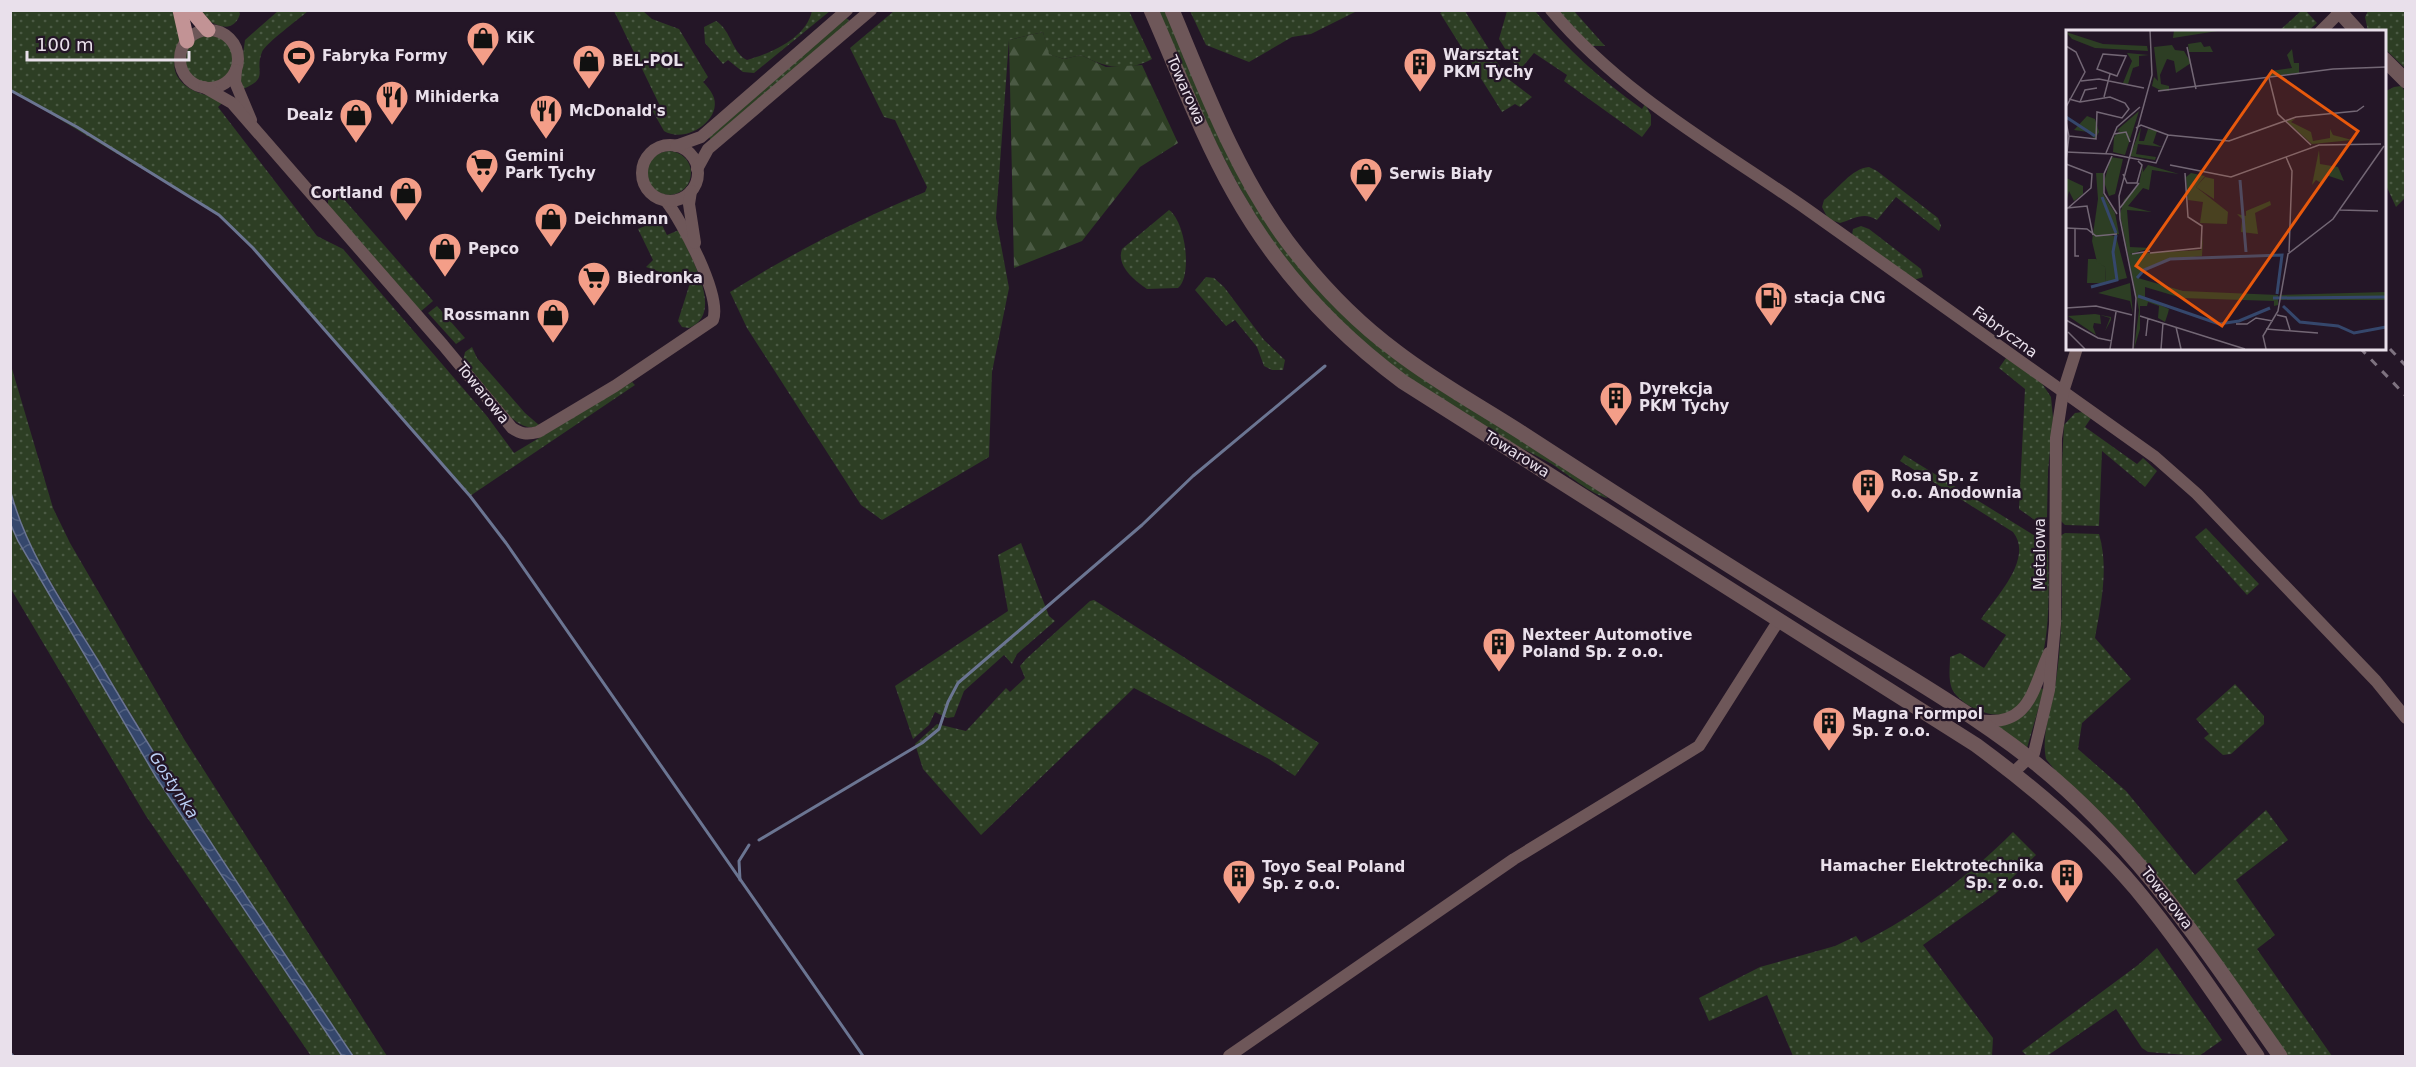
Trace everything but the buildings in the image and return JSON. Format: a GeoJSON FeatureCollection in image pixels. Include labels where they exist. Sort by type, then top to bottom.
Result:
{"type":"FeatureCollection","features":[{"type":"Feature","properties":{"kind":"main road"},"geometry":{"type":"LineString","coordinates":[[180,10],[187,40]]}},
{"type":"Feature","properties":{"kind":"main road"},"geometry":{"type":"LineString","coordinates":[[191,10],[208,30]]}},
{"type":"Feature","properties":{"kind":"street"},"geometry":{"type":"LineString","coordinates":[[847,10],[701,136],[686,144],[663,146],[652,152],[642,170],[642,179],[649,192],[666,201],[679,199],[691,191],[696,183],[697,169],[710,147],[870,10]]}},
{"type":"Feature","properties":{"kind":"street","name":"Towarowa"},"geometry":{"type":"LineString","coordinates":[[1151,10],[1234,193],[1271,253],[1307,296],[1358,346],[1403,382],[1976,745],[2014,772],[2098,850],[2135,888],[2171,934],[2257,1056]]}},
{"type":"Feature","properties":{"kind":"street","name":"Towarowa"},"geometry":{"type":"LineString","coordinates":[[1172,10],[1217,117],[1248,180],[1288,243],[1334,296],[1380,340],[1631,504],[1974,719],[2030,759],[2094,816],[2151,876],[2187,923],[2280,1056]]}},
{"type":"Feature","properties":{"kind":"street","name":"Fabryczna"},"geometry":{"type":"LineString","coordinates":[[1551,10],[1598,61],[1676,122],[1807,210],[2155,457],[2197,494],[2376,681],[2406,718]]}},
{"type":"Feature","properties":{"kind":"street"},"geometry":{"type":"LineString","coordinates":[[2322,30],[2339,11],[2356,30]]}},
{"type":"Feature","properties":{"kind":"street"},"geometry":{"type":"LineString","coordinates":[[208,30],[219,31],[234,43],[237,52],[236,70],[223,84],[204,87],[195,84],[183,70],[181,53],[187,40],[200,31],[208,30]]}},
{"type":"Feature","properties":{"kind":"street"},"geometry":{"type":"LineString","coordinates":[[2386,60],[2406,81]]}},
{"type":"Feature","properties":{"kind":"street","name":"Towarowa"},"geometry":{"type":"LineString","coordinates":[[236,70],[236,81],[255,130]]}},
{"type":"Feature","properties":{"kind":"street","name":"Towarowa"},"geometry":{"type":"LineString","coordinates":[[204,87],[229,100],[443,345],[512,428],[519,433],[528,435],[538,432],[615,386],[708,325],[715,312],[714,303],[697,256],[674,211],[666,201]]}},
{"type":"Feature","properties":{"kind":"street"},"geometry":{"type":"LineString","coordinates":[[676,146],[692,157],[697,169]]}},
{"type":"Feature","properties":{"kind":"street","name":"Towarowa"},"geometry":{"type":"LineString","coordinates":[[691,191],[689,204],[697,256]]}},
{"type":"Feature","properties":{"kind":"street","name":"Metalowa"},"geometry":{"type":"LineString","coordinates":[[2030,759],[2037,748],[2049,690],[2055,624],[2056,438],[2063,392],[2076,350]]}},
{"type":"Feature","properties":{"kind":"street"},"geometry":{"type":"LineString","coordinates":[[1621,520],[1631,504]]}},
{"type":"Feature","properties":{"kind":"street"},"geometry":{"type":"LineString","coordinates":[[1229,1056],[1514,860],[1699,746],[1779,620]]}},
{"type":"Feature","properties":{"kind":"street"},"geometry":{"type":"LineString","coordinates":[[1974,719],[2003,720],[2023,710],[2030,702],[2051,649]]}},
{"type":"Feature","properties":{"kind":"street"},"geometry":{"type":"LineString","coordinates":[[2014,772],[2030,759]]}},
{"type":"Feature","properties":{"kind":"green space"},"geometry":{"type":"Polygon","coordinates":[[[1269,10],[1274,12],[1357,11],[1311,34],[1292,37],[1249,62],[1206,45],[1190,11],[1269,10]]]}},
{"type":"Feature","properties":{"kind":"green space"},"geometry":{"type":"Polygon","coordinates":[[[1445,10],[1465,11],[1507,78],[1532,97],[1520,107],[1515,104],[1502,112],[1440,13],[1445,10]]]}},
{"type":"Feature","properties":{"kind":"green space"},"geometry":{"type":"Polygon","coordinates":[[[10,11],[174,11],[180,33],[175,68],[181,81],[193,90],[223,102],[218,107],[317,236],[343,249],[486,415],[514,453],[632,382],[635,385],[470,496],[253,248],[219,215],[11,90],[10,11]]]}},
{"type":"Feature","properties":{"kind":"green space"},"geometry":{"type":"Polygon","coordinates":[[[195,11],[239,11],[240,14],[236,21],[225,27],[212,23],[195,11]]]}},
{"type":"Feature","properties":{"kind":"green space"},"geometry":{"type":"Polygon","coordinates":[[[278,11],[308,11],[265,48],[260,59],[259,78],[243,89],[240,77],[245,40],[278,11]]]}},
{"type":"Feature","properties":{"kind":"green space"},"geometry":{"type":"Polygon","coordinates":[[[614,11],[643,11],[652,19],[679,29],[708,77],[703,82],[714,98],[715,107],[712,115],[700,128],[682,135],[664,131],[652,110],[660,106],[614,11]]]}},
{"type":"Feature","properties":{"kind":"green space"},"geometry":{"type":"Polygon","coordinates":[[[812,11],[830,11],[754,73],[743,72],[728,60],[723,64],[705,43],[704,27],[716,21],[725,30],[738,52],[747,60],[777,49],[795,37],[809,21],[812,11]]]}},
{"type":"Feature","properties":{"kind":"green space"},"geometry":{"type":"Polygon","coordinates":[[[894,11],[1129,11],[1152,59],[1133,66],[1115,67],[1098,63],[1081,55],[1064,59],[1048,54],[1043,32],[1009,40],[996,218],[1009,288],[992,372],[989,457],[882,520],[861,505],[747,328],[730,292],[825,238],[925,192],[927,187],[895,120],[884,117],[850,48],[894,11]]]}},
{"type":"Feature","properties":{"kind":"green space"},"geometry":{"type":"Polygon","coordinates":[[[1157,11],[1165,11],[1221,139],[1326,297],[1608,498],[1508,441],[1416,383],[1367,346],[1329,311],[1296,273],[1267,233],[1242,191],[1197,103],[1157,11]]]}},
{"type":"Feature","properties":{"kind":"green space"},"geometry":{"type":"Polygon","coordinates":[[[1507,11],[1535,11],[1572,51],[1612,87],[1642,109],[1645,104],[1651,115],[1651,125],[1642,137],[1564,81],[1567,75],[1534,53],[1519,71],[1499,39],[1507,11]]]}},
{"type":"Feature","properties":{"kind":"green space"},"geometry":{"type":"Polygon","coordinates":[[[1559,11],[1574,11],[1605,46],[1591,46],[1559,11]]]}},
{"type":"Feature","properties":{"kind":"green space"},"geometry":{"type":"Polygon","coordinates":[[[2301,11],[2306,11],[2317,23],[2309,30],[2280,30],[2301,11]]]}},
{"type":"Feature","properties":{"kind":"green space"},"geometry":{"type":"Polygon","coordinates":[[[2368,11],[2405,11],[2405,68],[2386,50],[2386,30],[2368,30],[2365,17],[2368,11]]]}},
{"type":"Feature","properties":{"kind":"green space"},"geometry":{"type":"Polygon","coordinates":[[[846,18],[849,20],[843,28],[711,140],[708,136],[846,18]]]}},
{"type":"Feature","properties":{"kind":"green space"},"geometry":{"type":"Polygon","coordinates":[[[1043,32],[1049,54],[1064,59],[1081,55],[1106,67],[1142,65],[1178,143],[1140,167],[1082,241],[1014,268],[1009,40],[1043,32]]]}},
{"type":"Feature","properties":{"kind":"green space"},"geometry":{"type":"Polygon","coordinates":[[[204,35],[214,35],[226,42],[233,54],[233,64],[226,76],[214,83],[204,83],[189,72],[185,64],[185,54],[196,39],[204,35]]]}},
{"type":"Feature","properties":{"kind":"green space"},"geometry":{"type":"Polygon","coordinates":[[[2401,86],[2405,91],[2405,198],[2396,207],[2386,185],[2386,91],[2401,86]]]}},
{"type":"Feature","properties":{"kind":"green space"},"geometry":{"type":"Polygon","coordinates":[[[669,151],[684,158],[691,173],[684,188],[669,195],[654,188],[647,173],[654,158],[669,151]]]}},
{"type":"Feature","properties":{"kind":"green space"},"geometry":{"type":"Polygon","coordinates":[[[1869,167],[1938,218],[1941,226],[1939,231],[1896,197],[1877,220],[1868,216],[1840,223],[1828,219],[1822,207],[1824,200],[1851,175],[1869,167]]]}},
{"type":"Feature","properties":{"kind":"green space"},"geometry":{"type":"Polygon","coordinates":[[[335,189],[433,301],[420,312],[328,205],[328,196],[335,189]]]}},
{"type":"Feature","properties":{"kind":"green space"},"geometry":{"type":"Polygon","coordinates":[[[1169,210],[1175,216],[1183,236],[1186,261],[1183,281],[1178,288],[1147,289],[1127,272],[1122,261],[1122,249],[1169,210]]]}},
{"type":"Feature","properties":{"kind":"green space"},"geometry":{"type":"Polygon","coordinates":[[[654,222],[662,225],[667,235],[679,230],[702,283],[705,297],[704,310],[700,321],[689,328],[682,327],[678,321],[690,283],[646,267],[653,260],[638,229],[654,222]]]}},
{"type":"Feature","properties":{"kind":"green space"},"geometry":{"type":"Polygon","coordinates":[[[1861,226],[1869,229],[1921,269],[1923,277],[1914,280],[1852,236],[1853,229],[1861,226]]]}},
{"type":"Feature","properties":{"kind":"green space"},"geometry":{"type":"Polygon","coordinates":[[[1206,277],[1214,278],[1224,287],[1264,340],[1285,360],[1283,370],[1272,370],[1264,366],[1257,347],[1235,320],[1226,326],[1195,290],[1206,277]]]}},
{"type":"Feature","properties":{"kind":"green space"},"geometry":{"type":"Polygon","coordinates":[[[437,306],[465,338],[456,344],[428,313],[437,306]]]}},
{"type":"Feature","properties":{"kind":"green space"},"geometry":{"type":"Polygon","coordinates":[[[472,347],[477,358],[525,413],[539,425],[530,427],[520,424],[498,405],[463,361],[465,352],[472,347]]]}},
{"type":"Feature","properties":{"kind":"green space"},"geometry":{"type":"Polygon","coordinates":[[[2006,358],[2041,382],[2051,397],[2053,418],[2047,517],[2039,523],[2019,509],[2025,389],[1999,368],[2006,358]]]}},
{"type":"Feature","properties":{"kind":"green space"},"geometry":{"type":"Polygon","coordinates":[[[10,362],[53,508],[70,543],[184,739],[387,1056],[353,1056],[190,811],[30,548],[11,493],[10,362]]]}},
{"type":"Feature","properties":{"kind":"green space"},"geometry":{"type":"Polygon","coordinates":[[[2083,412],[2091,418],[2085,427],[2137,464],[2143,458],[2157,471],[2145,487],[2102,451],[2099,526],[2065,525],[2059,519],[2064,425],[2075,413],[2083,412]]]}},
{"type":"Feature","properties":{"kind":"green space"},"geometry":{"type":"Polygon","coordinates":[[[1904,455],[2045,542],[2048,551],[2049,587],[2045,644],[2035,679],[2027,695],[2011,712],[2001,715],[1985,713],[1956,695],[1951,685],[1950,657],[1960,653],[1984,668],[2006,635],[1981,619],[2011,577],[2019,553],[2018,542],[2013,532],[1900,461],[1904,455]]]}},
{"type":"Feature","properties":{"kind":"green space"},"geometry":{"type":"Polygon","coordinates":[[[11,525],[156,777],[342,1056],[311,1056],[146,816],[11,589],[11,525]]]}},
{"type":"Feature","properties":{"kind":"green space"},"geometry":{"type":"Polygon","coordinates":[[[2206,528],[2259,584],[2247,595],[2195,537],[2206,528]]]}},
{"type":"Feature","properties":{"kind":"green space"},"geometry":{"type":"Polygon","coordinates":[[[2065,533],[2099,534],[2104,573],[2095,638],[2131,679],[2082,723],[2078,749],[2126,791],[2195,875],[2266,810],[2288,840],[2236,880],[2275,935],[2257,949],[2332,1056],[2287,1056],[2046,759],[2046,732],[2058,668],[2061,631],[2060,536],[2065,533]]]}},
{"type":"Feature","properties":{"kind":"green space"},"geometry":{"type":"Polygon","coordinates":[[[1021,543],[1049,616],[1055,621],[1017,654],[1012,664],[1004,655],[964,691],[954,717],[947,718],[935,712],[929,725],[913,739],[895,686],[1008,611],[998,555],[1021,543]]]}},
{"type":"Feature","properties":{"kind":"green space"},"geometry":{"type":"Polygon","coordinates":[[[1094,600],[1319,743],[1295,776],[1269,759],[1134,688],[981,835],[923,769],[915,744],[937,724],[966,731],[1006,688],[1010,692],[1025,678],[1020,666],[1026,659],[1090,601],[1094,600]]]}},
{"type":"Feature","properties":{"kind":"green space"},"geometry":{"type":"Polygon","coordinates":[[[2235,684],[2264,716],[2264,724],[2231,754],[2223,755],[2204,738],[2209,734],[2196,719],[2235,684]]]}},
{"type":"Feature","properties":{"kind":"green space"},"geometry":{"type":"Polygon","coordinates":[[[2040,688],[2044,689],[2027,748],[1995,727],[2024,715],[2033,704],[2040,688]]]}},
{"type":"Feature","properties":{"kind":"green space"},"geometry":{"type":"Polygon","coordinates":[[[2013,832],[2036,855],[1995,894],[1923,945],[1993,1038],[1992,1056],[1793,1056],[1767,995],[1709,1021],[1699,998],[1760,967],[1835,946],[1856,936],[1861,943],[1882,932],[1942,894],[2013,832]]]}},
{"type":"Feature","properties":{"kind":"green space"},"geometry":{"type":"Polygon","coordinates":[[[2157,948],[2222,1040],[2199,1056],[2148,1052],[2142,1048],[2116,1009],[2047,1056],[2027,1056],[2022,1051],[2138,965],[2157,948]]]}},
{"type":"Feature","properties":{"kind":"water","name":"Gostynka"},"geometry":{"type":"Polygon","coordinates":[[[11,493],[27,538],[61,601],[191,812],[353,1056],[342,1056],[156,777],[18,541],[11,525],[11,493]]]}},
{"type":"Feature","properties":{"kind":"waterway"},"geometry":{"type":"LineString","coordinates":[[10,90],[77,127],[219,215],[253,248],[470,496],[506,543],[863,1056]]}},
{"type":"Feature","properties":{"kind":"waterway"},"geometry":{"type":"LineString","coordinates":[[759,840],[922,743],[939,729],[948,702],[958,683],[1142,525],[1193,476],[1325,366]]}},
{"type":"Feature","properties":{"kind":"waterway"},"geometry":{"type":"LineString","coordinates":[[740,880],[739,861],[749,845]]}},
{"type":"Feature","properties":{"kind":"waterway"},"geometry":{"type":"LineString","coordinates":[[10,1053],[13,1056]]}},
{"type":"Feature","properties":{"kind":"railway"},"geometry":{"type":"LineString","coordinates":[[2390,349],[2406,366]]}},
{"type":"Feature","properties":{"kind":"railway"},"geometry":{"type":"LineString","coordinates":[[2362,350],[2406,396]]}},
{"type":"Feature","properties":{"kind":"place","name":"KiK"},"geometry":{"type":"Point","coordinates":[483,67]}},
{"type":"Feature","properties":{"kind":"place","name":"Fabryka Formy"},"geometry":{"type":"Point","coordinates":[299,85]}},
{"type":"Feature","properties":{"kind":"place","name":"BEL-POL"},"geometry":{"type":"Point","coordinates":[589,90]}},
{"type":"Feature","properties":{"kind":"place","name":"Warsztat PKM Tychy"},"geometry":{"type":"Point","coordinates":[1420,93]}},
{"type":"Feature","properties":{"kind":"place","name":"Mihiderka"},"geometry":{"type":"Point","coordinates":[392,126]}},
{"type":"Feature","properties":{"kind":"place","name":"McDonald's"},"geometry":{"type":"Point","coordinates":[546,140]}},
{"type":"Feature","properties":{"kind":"place","name":"Dealz"},"geometry":{"type":"Point","coordinates":[356,144]}},
{"type":"Feature","properties":{"kind":"place","name":"Gemini Park Tychy"},"geometry":{"type":"Point","coordinates":[482,194]}},
{"type":"Feature","properties":{"kind":"place","name":"Serwis Biały"},"geometry":{"type":"Point","coordinates":[1366,203]}},
{"type":"Feature","properties":{"kind":"place","name":"Cortland"},"geometry":{"type":"Point","coordinates":[406,222]}},
{"type":"Feature","properties":{"kind":"place","name":"Deichmann"},"geometry":{"type":"Point","coordinates":[551,248]}},
{"type":"Feature","properties":{"kind":"place","name":"Pepco"},"geometry":{"type":"Point","coordinates":[445,278]}},
{"type":"Feature","properties":{"kind":"place","name":"Biedronka"},"geometry":{"type":"Point","coordinates":[594,307]}},
{"type":"Feature","properties":{"kind":"place","name":"stacja CNG"},"geometry":{"type":"Point","coordinates":[1771,327]}},
{"type":"Feature","properties":{"kind":"place","name":"Rossmann"},"geometry":{"type":"Point","coordinates":[553,344]}},
{"type":"Feature","properties":{"kind":"place","name":"Dyrekcja PKM Tychy"},"geometry":{"type":"Point","coordinates":[1616,427]}},
{"type":"Feature","properties":{"kind":"place","name":"Rosa Sp. z o.o. Anodownia"},"geometry":{"type":"Point","coordinates":[1868,514]}},
{"type":"Feature","properties":{"kind":"place","name":"Nexteer Automotive Poland Sp. z o.o."},"geometry":{"type":"Point","coordinates":[1499,673]}},
{"type":"Feature","properties":{"kind":"place","name":"Magna Formpol Sp. z o.o."},"geometry":{"type":"Point","coordinates":[1829,752]}},
{"type":"Feature","properties":{"kind":"place","name":"Hamacher Elektrotechnika Sp. z o.o."},"geometry":{"type":"Point","coordinates":[2067,904]}},
{"type":"Feature","properties":{"kind":"place","name":"Toyo Seal Poland Sp. z o.o."},"geometry":{"type":"Point","coordinates":[1239,905]}}]}
